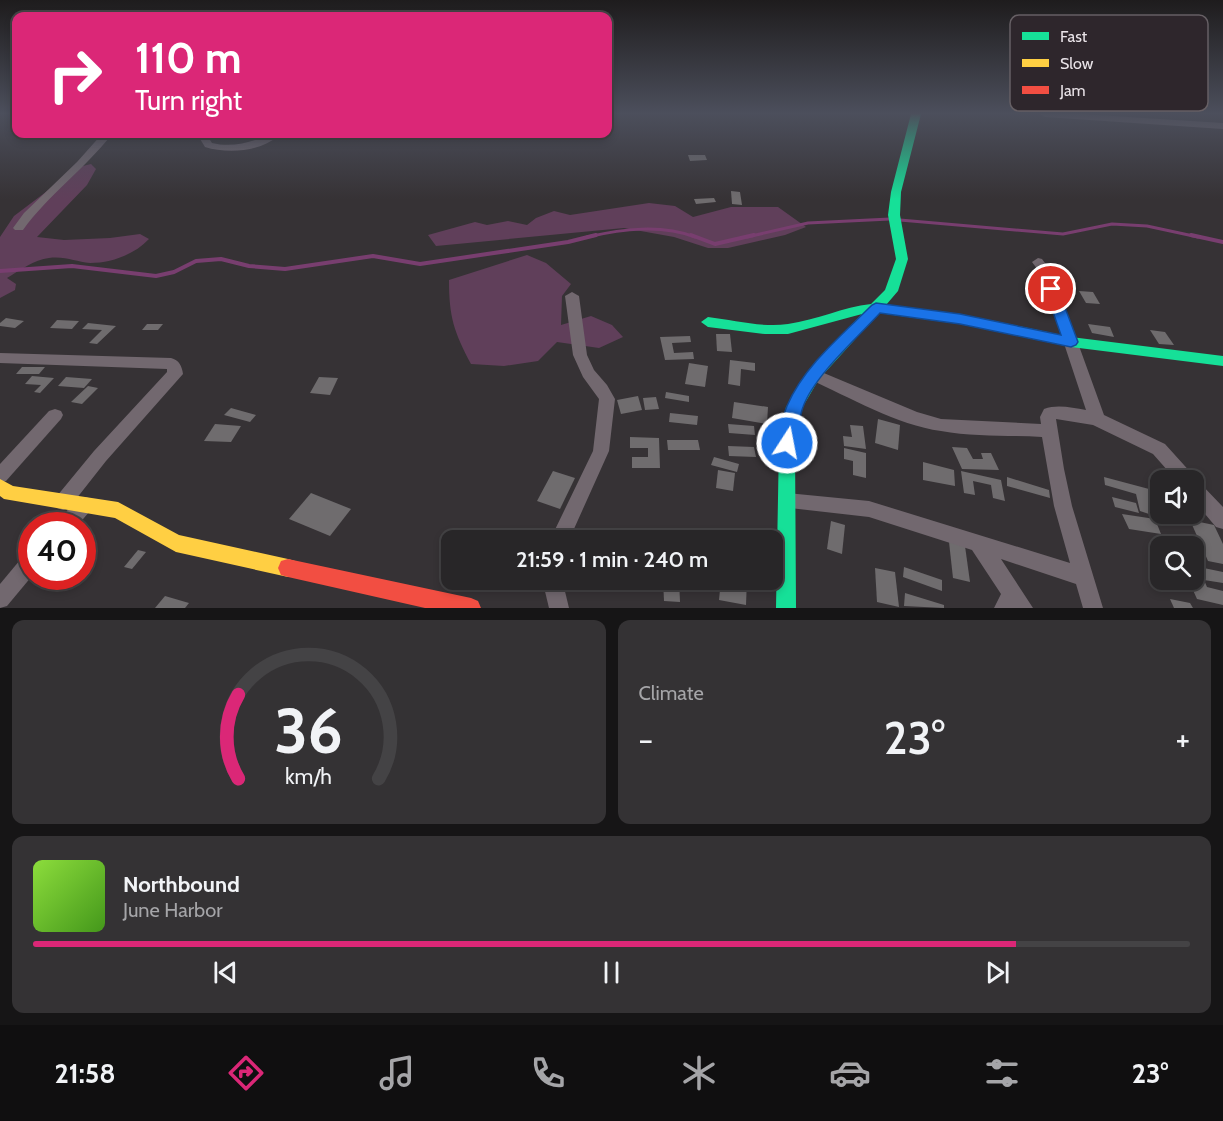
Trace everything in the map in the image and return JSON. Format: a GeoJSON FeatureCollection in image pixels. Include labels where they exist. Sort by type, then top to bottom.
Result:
{"type":"FeatureCollection","features":[{"type":"Feature","properties":{"kind":"street"},"geometry":{"type":"LineString","coordinates":[[19,228],[28,215],[81,164],[99,142]]}},
{"type":"Feature","properties":{"kind":"street"},"geometry":{"type":"LineString","coordinates":[[207,142],[216,148],[261,142]]}},
{"type":"Feature","properties":{"kind":"street"},"geometry":{"type":"LineString","coordinates":[[786,608],[787,443],[794,407],[814,375],[891,291],[902,259],[896,221],[896,192],[909,142]]}},
{"type":"Feature","properties":{"kind":"street"},"geometry":{"type":"LineString","coordinates":[[1038,262],[1047,274],[1098,419]]}},
{"type":"Feature","properties":{"kind":"street"},"geometry":{"type":"LineString","coordinates":[[564,530],[601,451],[607,399],[602,389],[588,373],[579,355],[572,296]]}},
{"type":"Feature","properties":{"kind":"street"},"geometry":{"type":"LineString","coordinates":[[708,322],[765,329],[788,329],[857,310],[876,308],[960,319],[1071,342],[1223,361]]}},
{"type":"Feature","properties":{"kind":"street"},"geometry":{"type":"LineString","coordinates":[[0,358],[171,363],[175,368],[175,374],[94,463],[63,502]]}},
{"type":"Feature","properties":{"kind":"street"},"geometry":{"type":"LineString","coordinates":[[814,375],[914,418],[941,425],[1049,431]]}},
{"type":"Feature","properties":{"kind":"street"},"geometry":{"type":"LineString","coordinates":[[1093,608],[1061,497],[1049,431],[1050,412],[1098,419],[1108,426],[1159,449],[1178,470]]}},
{"type":"Feature","properties":{"kind":"street"},"geometry":{"type":"LineString","coordinates":[[0,476],[55,415]]}},
{"type":"Feature","properties":{"kind":"street"},"geometry":{"type":"LineString","coordinates":[[0,486],[10,493],[118,510],[176,543],[396,600],[471,608]]}},
{"type":"Feature","properties":{"kind":"street"},"geometry":{"type":"LineString","coordinates":[[1204,499],[1223,521]]}},
{"type":"Feature","properties":{"kind":"street"},"geometry":{"type":"LineString","coordinates":[[788,501],[869,509],[946,533],[979,546],[1082,576]]}},
{"type":"Feature","properties":{"kind":"street"},"geometry":{"type":"LineString","coordinates":[[78,512],[86,504]]}},
{"type":"Feature","properties":{"kind":"street"},"geometry":{"type":"LineString","coordinates":[[979,546],[1013,603]]}},
{"type":"Feature","properties":{"kind":"street"},"geometry":{"type":"LineString","coordinates":[[0,599],[18,578]]}},
{"type":"Feature","properties":{"kind":"street"},"geometry":{"type":"LineString","coordinates":[[555,590],[559,608]]}},
{"type":"Feature","properties":{"kind":"shaded area"},"geometry":{"type":"Polygon","coordinates":[[[91,164],[96,169],[87,185],[37,237],[64,240],[140,234],[149,239],[130,253],[107,261],[90,263],[66,258],[49,258],[38,261],[7,278],[16,284],[15,290],[0,298],[0,237],[14,216],[79,167],[91,164]]]}},
{"type":"Feature","properties":{"kind":"shaded area"},"geometry":{"type":"Polygon","coordinates":[[[649,203],[675,206],[693,217],[731,207],[778,207],[806,227],[785,235],[728,248],[708,248],[674,237],[624,228],[436,246],[428,235],[475,222],[487,225],[508,221],[527,225],[536,218],[554,211],[570,215],[649,203]]]}},
{"type":"Feature","properties":{"kind":"shaded area"},"geometry":{"type":"Polygon","coordinates":[[[527,255],[546,263],[571,284],[562,296],[561,325],[591,316],[612,325],[623,337],[599,348],[557,342],[538,361],[504,366],[471,364],[460,343],[454,324],[449,280],[527,255]]]}},
{"type":"Feature","properties":{"kind":"building"},"geometry":{"type":"Polygon","coordinates":[[[688,155],[705,155],[707,160],[690,161],[688,155]]]}},
{"type":"Feature","properties":{"kind":"building"},"geometry":{"type":"Polygon","coordinates":[[[731,191],[740,192],[742,205],[732,204],[731,191]]]}},
{"type":"Feature","properties":{"kind":"building"},"geometry":{"type":"Polygon","coordinates":[[[714,198],[716,202],[696,204],[694,199],[714,198]]]}},
{"type":"Feature","properties":{"kind":"building"},"geometry":{"type":"Polygon","coordinates":[[[1079,291],[1093,292],[1100,304],[1086,303],[1079,291]]]}},
{"type":"Feature","properties":{"kind":"building"},"geometry":{"type":"Polygon","coordinates":[[[6,318],[24,321],[15,328],[0,326],[6,318]]]}},
{"type":"Feature","properties":{"kind":"building"},"geometry":{"type":"Polygon","coordinates":[[[57,320],[79,321],[72,329],[50,328],[57,320]]]}},
{"type":"Feature","properties":{"kind":"building"},"geometry":{"type":"Polygon","coordinates":[[[88,323],[116,326],[97,344],[89,343],[102,330],[82,329],[88,323]]]}},
{"type":"Feature","properties":{"kind":"building"},"geometry":{"type":"Polygon","coordinates":[[[147,324],[163,324],[158,330],[142,330],[147,324]]]}},
{"type":"Feature","properties":{"kind":"building"},"geometry":{"type":"Polygon","coordinates":[[[1088,324],[1110,327],[1114,337],[1092,333],[1088,324]]]}},
{"type":"Feature","properties":{"kind":"building"},"geometry":{"type":"Polygon","coordinates":[[[1150,330],[1165,332],[1174,345],[1159,344],[1150,330]]]}},
{"type":"Feature","properties":{"kind":"building"},"geometry":{"type":"Polygon","coordinates":[[[716,334],[730,334],[732,352],[717,351],[716,334]]]}},
{"type":"Feature","properties":{"kind":"building"},"geometry":{"type":"Polygon","coordinates":[[[690,336],[691,342],[672,343],[674,353],[693,352],[694,359],[665,360],[660,337],[690,336]]]}},
{"type":"Feature","properties":{"kind":"building"},"geometry":{"type":"Polygon","coordinates":[[[730,360],[755,363],[755,371],[741,369],[740,386],[728,384],[730,360]]]}},
{"type":"Feature","properties":{"kind":"building"},"geometry":{"type":"Polygon","coordinates":[[[689,363],[708,366],[705,387],[685,384],[689,363]]]}},
{"type":"Feature","properties":{"kind":"building"},"geometry":{"type":"Polygon","coordinates":[[[22,367],[45,367],[39,374],[16,374],[22,367]]]}},
{"type":"Feature","properties":{"kind":"building"},"geometry":{"type":"Polygon","coordinates":[[[32,376],[54,378],[40,393],[34,392],[41,385],[25,384],[32,376]]]}},
{"type":"Feature","properties":{"kind":"building"},"geometry":{"type":"Polygon","coordinates":[[[66,377],[92,379],[84,388],[58,386],[66,377]]]}},
{"type":"Feature","properties":{"kind":"building"},"geometry":{"type":"Polygon","coordinates":[[[319,377],[338,378],[330,395],[310,393],[319,377]]]}},
{"type":"Feature","properties":{"kind":"building"},"geometry":{"type":"Polygon","coordinates":[[[88,386],[98,388],[82,404],[71,402],[88,386]]]}},
{"type":"Feature","properties":{"kind":"building"},"geometry":{"type":"Polygon","coordinates":[[[666,392],[689,396],[689,402],[665,398],[666,392]]]}},
{"type":"Feature","properties":{"kind":"building"},"geometry":{"type":"Polygon","coordinates":[[[638,396],[642,410],[621,414],[617,400],[638,396]]]}},
{"type":"Feature","properties":{"kind":"building"},"geometry":{"type":"Polygon","coordinates":[[[656,397],[659,409],[645,410],[643,398],[656,397]]]}},
{"type":"Feature","properties":{"kind":"building"},"geometry":{"type":"Polygon","coordinates":[[[734,402],[768,407],[767,424],[732,418],[734,402]]]}},
{"type":"Feature","properties":{"kind":"building"},"geometry":{"type":"Polygon","coordinates":[[[231,408],[256,415],[250,422],[224,415],[231,408]]]}},
{"type":"Feature","properties":{"kind":"building"},"geometry":{"type":"Polygon","coordinates":[[[670,413],[698,416],[697,425],[669,422],[670,413]]]}},
{"type":"Feature","properties":{"kind":"building"},"geometry":{"type":"Polygon","coordinates":[[[878,419],[900,425],[898,450],[875,443],[878,419]]]}},
{"type":"Feature","properties":{"kind":"building"},"geometry":{"type":"Polygon","coordinates":[[[215,424],[241,426],[231,442],[204,441],[215,424]]]}},
{"type":"Feature","properties":{"kind":"building"},"geometry":{"type":"Polygon","coordinates":[[[728,424],[754,426],[755,435],[729,433],[728,424]]]}},
{"type":"Feature","properties":{"kind":"building"},"geometry":{"type":"Polygon","coordinates":[[[850,425],[863,426],[866,449],[844,446],[843,436],[852,437],[850,425]]]}},
{"type":"Feature","properties":{"kind":"building"},"geometry":{"type":"Polygon","coordinates":[[[630,437],[659,438],[660,468],[632,468],[632,457],[648,457],[648,448],[630,448],[630,437]]]}},
{"type":"Feature","properties":{"kind":"building"},"geometry":{"type":"Polygon","coordinates":[[[667,440],[698,440],[700,450],[668,450],[667,440]]]}},
{"type":"Feature","properties":{"kind":"building"},"geometry":{"type":"Polygon","coordinates":[[[728,446],[754,447],[756,457],[729,456],[728,446]]]}},
{"type":"Feature","properties":{"kind":"building"},"geometry":{"type":"Polygon","coordinates":[[[952,447],[967,448],[973,459],[983,459],[981,453],[991,453],[999,470],[962,469],[952,447]]]}},
{"type":"Feature","properties":{"kind":"building"},"geometry":{"type":"Polygon","coordinates":[[[844,448],[866,453],[866,478],[853,475],[853,461],[844,459],[844,448]]]}},
{"type":"Feature","properties":{"kind":"building"},"geometry":{"type":"Polygon","coordinates":[[[714,457],[739,464],[737,472],[711,465],[714,457]]]}},
{"type":"Feature","properties":{"kind":"building"},"geometry":{"type":"Polygon","coordinates":[[[923,462],[954,470],[955,486],[923,480],[923,462]]]}},
{"type":"Feature","properties":{"kind":"building"},"geometry":{"type":"Polygon","coordinates":[[[718,470],[735,473],[733,491],[716,488],[718,470]]]}},
{"type":"Feature","properties":{"kind":"building"},"geometry":{"type":"Polygon","coordinates":[[[553,471],[575,478],[560,509],[537,501],[553,471]]]}},
{"type":"Feature","properties":{"kind":"building"},"geometry":{"type":"Polygon","coordinates":[[[961,471],[1001,480],[1005,501],[993,498],[991,485],[973,481],[975,495],[964,493],[961,471]]]}},
{"type":"Feature","properties":{"kind":"building"},"geometry":{"type":"Polygon","coordinates":[[[1007,477],[1049,490],[1050,498],[1007,486],[1007,477]]]}},
{"type":"Feature","properties":{"kind":"building"},"geometry":{"type":"Polygon","coordinates":[[[1104,477],[1149,489],[1150,514],[1140,511],[1136,494],[1105,485],[1104,477]]]}},
{"type":"Feature","properties":{"kind":"building"},"geometry":{"type":"Polygon","coordinates":[[[311,493],[351,509],[330,536],[289,519],[311,493]]]}},
{"type":"Feature","properties":{"kind":"building"},"geometry":{"type":"Polygon","coordinates":[[[1112,497],[1136,503],[1139,513],[1115,507],[1112,497]]]}},
{"type":"Feature","properties":{"kind":"building"},"geometry":{"type":"Polygon","coordinates":[[[1122,514],[1150,518],[1150,524],[1157,524],[1161,534],[1129,529],[1122,514]]]}},
{"type":"Feature","properties":{"kind":"building"},"geometry":{"type":"Polygon","coordinates":[[[831,521],[845,525],[842,554],[827,549],[831,521]]]}},
{"type":"Feature","properties":{"kind":"building"},"geometry":{"type":"Polygon","coordinates":[[[1192,524],[1214,525],[1223,544],[1223,564],[1208,561],[1204,552],[1204,536],[1197,536],[1192,524]]]}},
{"type":"Feature","properties":{"kind":"building"},"geometry":{"type":"Polygon","coordinates":[[[949,542],[965,546],[970,582],[953,578],[949,542]]]}},
{"type":"Feature","properties":{"kind":"building"},"geometry":{"type":"Polygon","coordinates":[[[138,550],[146,552],[132,569],[124,567],[138,550]]]}},
{"type":"Feature","properties":{"kind":"building"},"geometry":{"type":"Polygon","coordinates":[[[904,567],[942,580],[942,591],[903,577],[904,567]]]}},
{"type":"Feature","properties":{"kind":"building"},"geometry":{"type":"Polygon","coordinates":[[[875,568],[895,572],[899,607],[877,602],[875,568]]]}},
{"type":"Feature","properties":{"kind":"building"},"geometry":{"type":"Polygon","coordinates":[[[1204,568],[1223,572],[1223,583],[1204,580],[1204,568]]]}},
{"type":"Feature","properties":{"kind":"building"},"geometry":{"type":"Polygon","coordinates":[[[1204,580],[1207,587],[1223,591],[1223,605],[1197,599],[1193,590],[1204,590],[1204,580]]]}},
{"type":"Feature","properties":{"kind":"building"},"geometry":{"type":"Polygon","coordinates":[[[664,590],[679,590],[680,602],[664,601],[664,590]]]}},
{"type":"Feature","properties":{"kind":"building"},"geometry":{"type":"Polygon","coordinates":[[[720,590],[747,590],[746,605],[719,600],[720,590]]]}},
{"type":"Feature","properties":{"kind":"building"},"geometry":{"type":"Polygon","coordinates":[[[905,593],[944,605],[944,608],[904,606],[905,593]]]}},
{"type":"Feature","properties":{"kind":"building"},"geometry":{"type":"Polygon","coordinates":[[[165,596],[189,603],[185,608],[155,608],[165,596]]]}},
{"type":"Feature","properties":{"kind":"building"},"geometry":{"type":"Polygon","coordinates":[[[1170,599],[1190,603],[1193,608],[1174,608],[1170,599]]]}},
{"type":"Feature","properties":{"kind":"waterway"},"geometry":{"type":"LineString","coordinates":[[747,237],[808,223],[890,219]]}},
{"type":"Feature","properties":{"kind":"waterway"},"geometry":{"type":"LineString","coordinates":[[900,220],[1063,234],[1112,224],[1147,226],[1198,237]]}},
{"type":"Feature","properties":{"kind":"waterway"},"geometry":{"type":"LineString","coordinates":[[591,236],[655,229],[695,237]]}},
{"type":"Feature","properties":{"kind":"waterway"},"geometry":{"type":"LineString","coordinates":[[591,236],[596,235]]}},
{"type":"Feature","properties":{"kind":"waterway"},"geometry":{"type":"LineString","coordinates":[[691,235],[715,244],[754,235]]}},
{"type":"Feature","properties":{"kind":"waterway"},"geometry":{"type":"LineString","coordinates":[[1191,235],[1223,242]]}},
{"type":"Feature","properties":{"kind":"waterway"},"geometry":{"type":"LineString","coordinates":[[0,271],[72,266],[156,276],[174,272],[196,261],[221,259],[249,266],[285,269],[373,256],[420,264],[568,242],[591,236]]}},
{"type":"Feature","properties":{"kind":"traffic: fast"},"geometry":{"type":"LineString","coordinates":[[786,608],[787,443],[794,407],[814,375],[891,291],[902,259],[894,215],[896,192],[909,142]]}},
{"type":"Feature","properties":{"kind":"traffic: fast"},"geometry":{"type":"LineString","coordinates":[[708,322],[765,329],[788,329],[857,310],[876,308],[960,319],[1071,342],[1223,361]]}},
{"type":"Feature","properties":{"kind":"traffic: slow"},"geometry":{"type":"LineString","coordinates":[[0,487],[10,493],[118,510],[176,543],[288,568]]}},
{"type":"Feature","properties":{"kind":"traffic: jam"},"geometry":{"type":"LineString","coordinates":[[288,568],[471,608]]}},
{"type":"Feature","properties":{"kind":"route"},"geometry":{"type":"LineString","coordinates":[[787,443],[794,407],[802,393],[814,375],[876,308],[912,311],[978,322],[1071,342],[1051,289]]}}]}
